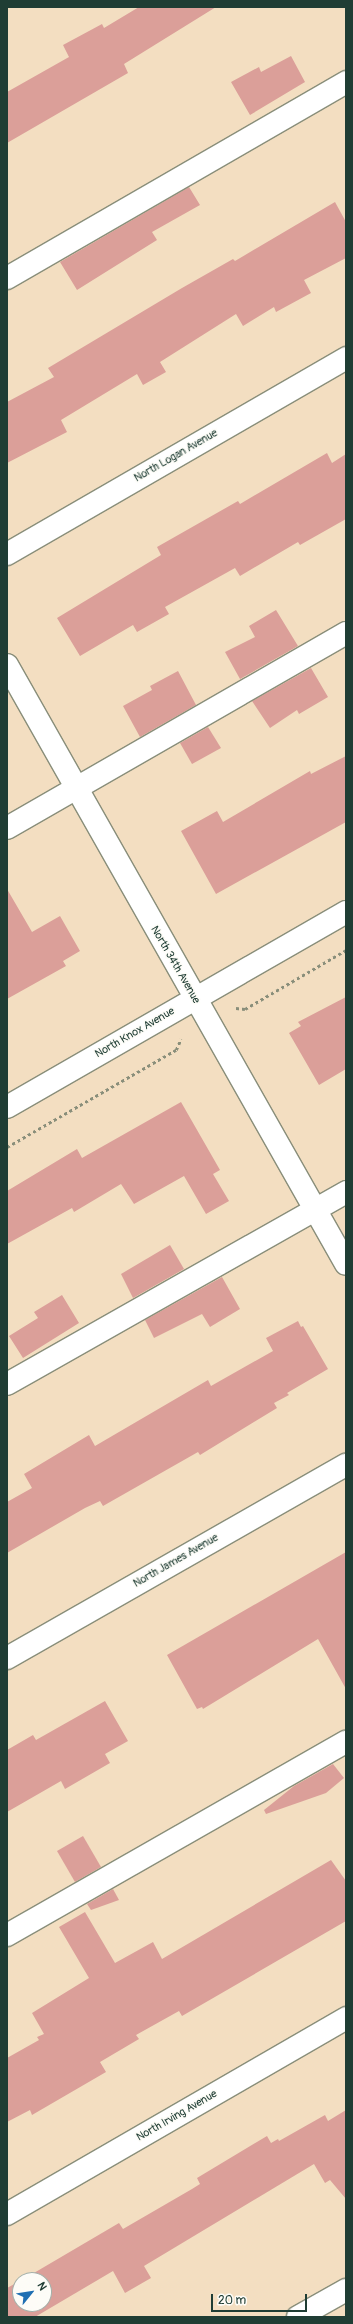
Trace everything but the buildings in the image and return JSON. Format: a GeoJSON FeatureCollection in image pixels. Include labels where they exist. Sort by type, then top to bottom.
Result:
{"type":"FeatureCollection","features":[{"type":"Feature","properties":{"kind":"street"},"geometry":{"type":"LineString","coordinates":[[7,278],[346,82]]}},
{"type":"Feature","properties":{"kind":"street","name":"North Logan Avenue"},"geometry":{"type":"LineString","coordinates":[[7,554],[346,358]]}},
{"type":"Feature","properties":{"kind":"street"},"geometry":{"type":"LineString","coordinates":[[7,828],[346,633]]}},
{"type":"Feature","properties":{"kind":"street","name":"North 34th Avenue"},"geometry":{"type":"LineString","coordinates":[[7,665],[194,999],[316,1209],[346,1264]]}},
{"type":"Feature","properties":{"kind":"street","name":"North Knox Avenue"},"geometry":{"type":"LineString","coordinates":[[7,1107],[346,912]]}},
{"type":"Feature","properties":{"kind":"street"},"geometry":{"type":"LineString","coordinates":[[7,1384],[346,1192]]}},
{"type":"Feature","properties":{"kind":"street","name":"North James Avenue"},"geometry":{"type":"LineString","coordinates":[[7,1658],[346,1465]]}},
{"type":"Feature","properties":{"kind":"street"},"geometry":{"type":"LineString","coordinates":[[7,1935],[346,1742]]}},
{"type":"Feature","properties":{"kind":"street","name":"North Irving Avenue"},"geometry":{"type":"LineString","coordinates":[[7,2214],[346,2018]]}},
{"type":"Feature","properties":{"kind":"street"},"geometry":{"type":"LineString","coordinates":[[298,2317],[346,2290]]}},
{"type":"Feature","properties":{"kind":"path"},"geometry":{"type":"LineString","coordinates":[[236,1008],[245,1009],[346,950]]}},
{"type":"Feature","properties":{"kind":"path"},"geometry":{"type":"LineString","coordinates":[[7,1147],[176,1050],[182,1037]]}}]}
